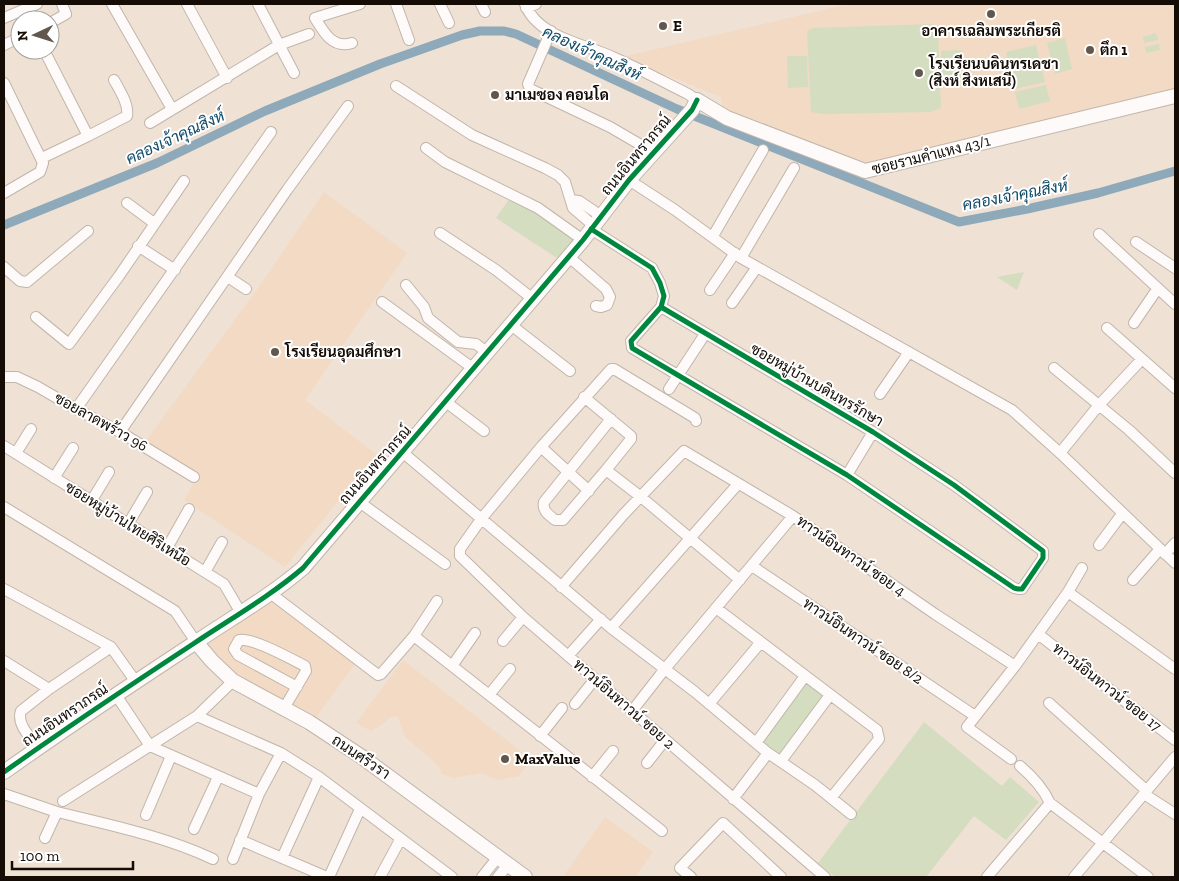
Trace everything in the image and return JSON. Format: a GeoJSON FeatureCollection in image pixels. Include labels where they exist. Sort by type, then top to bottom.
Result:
{"type":"FeatureCollection","features":[{"type":"Feature","properties":{"kind":"street"},"geometry":{"type":"LineString","coordinates":[[24,10],[37,4]]}},
{"type":"Feature","properties":{"kind":"street"},"geometry":{"type":"LineString","coordinates":[[60,17],[66,14],[62,4]]}},
{"type":"Feature","properties":{"kind":"street"},"geometry":{"type":"LineString","coordinates":[[112,4],[172,109]]}},
{"type":"Feature","properties":{"kind":"street"},"geometry":{"type":"LineString","coordinates":[[187,4],[227,78]]}},
{"type":"Feature","properties":{"kind":"street"},"geometry":{"type":"LineString","coordinates":[[258,4],[294,74]]}},
{"type":"Feature","properties":{"kind":"street"},"geometry":{"type":"LineString","coordinates":[[352,43],[343,46],[337,44],[327,35],[315,18],[360,4]]}},
{"type":"Feature","properties":{"kind":"street"},"geometry":{"type":"LineString","coordinates":[[396,4],[409,40]]}},
{"type":"Feature","properties":{"kind":"street"},"geometry":{"type":"LineString","coordinates":[[440,4],[449,23]]}},
{"type":"Feature","properties":{"kind":"street"},"geometry":{"type":"LineString","coordinates":[[529,5],[529,13],[549,36],[615,57],[688,94],[695,105]]}},
{"type":"Feature","properties":{"kind":"street"},"geometry":{"type":"LineString","coordinates":[[150,123],[279,45],[310,34]]}},
{"type":"Feature","properties":{"kind":"street"},"geometry":{"type":"LineString","coordinates":[[549,36],[528,84],[530,89],[610,127],[653,152]]}},
{"type":"Feature","properties":{"kind":"street"},"geometry":{"type":"LineString","coordinates":[[49,60],[88,136]]}},
{"type":"Feature","properties":{"kind":"street"},"geometry":{"type":"LineString","coordinates":[[42,158],[127,116],[128,110],[125,101],[114,80]]}},
{"type":"Feature","properties":{"kind":"street"},"geometry":{"type":"LineString","coordinates":[[4,83],[42,158],[43,167],[40,172],[4,193]]}},
{"type":"Feature","properties":{"kind":"street"},"geometry":{"type":"LineString","coordinates":[[396,86],[472,135],[545,168],[558,176],[565,182],[572,200],[579,201],[592,228]]}},
{"type":"Feature","properties":{"kind":"street","name":"ซอยรามคำแหง 43/1"},"geometry":{"type":"LineString","coordinates":[[695,105],[865,171],[1175,96]]}},
{"type":"Feature","properties":{"kind":"street","name":"ถนนอินทราภรณ์"},"geometry":{"type":"LineString","coordinates":[[4,772],[116,695],[241,614],[303,568],[358,501],[488,353],[592,228],[629,180],[695,105]]}},
{"type":"Feature","properties":{"kind":"street"},"geometry":{"type":"LineString","coordinates":[[120,432],[287,190],[348,106]]}},
{"type":"Feature","properties":{"kind":"street"},"geometry":{"type":"LineString","coordinates":[[76,409],[271,132]]}},
{"type":"Feature","properties":{"kind":"street"},"geometry":{"type":"LineString","coordinates":[[426,148],[445,162],[538,208],[592,228],[652,268],[660,282],[664,296],[661,307],[631,342],[632,348],[847,476],[873,432]]}},
{"type":"Feature","properties":{"kind":"street"},"geometry":{"type":"LineString","coordinates":[[713,236],[763,150]]}},
{"type":"Feature","properties":{"kind":"street"},"geometry":{"type":"LineString","coordinates":[[710,290],[738,255],[794,168]]}},
{"type":"Feature","properties":{"kind":"street"},"geometry":{"type":"LineString","coordinates":[[629,180],[757,267],[1012,410],[1060,453],[1175,564]]}},
{"type":"Feature","properties":{"kind":"street"},"geometry":{"type":"LineString","coordinates":[[36,317],[69,344],[184,181]]}},
{"type":"Feature","properties":{"kind":"street"},"geometry":{"type":"LineString","coordinates":[[127,203],[154,223]]}},
{"type":"Feature","properties":{"kind":"street"},"geometry":{"type":"LineString","coordinates":[[4,267],[20,281],[27,282],[88,231]]}},
{"type":"Feature","properties":{"kind":"street"},"geometry":{"type":"LineString","coordinates":[[440,233],[496,270],[533,299]]}},
{"type":"Feature","properties":{"kind":"street"},"geometry":{"type":"LineString","coordinates":[[1099,234],[1175,304]]}},
{"type":"Feature","properties":{"kind":"street"},"geometry":{"type":"LineString","coordinates":[[1136,242],[1175,268]]}},
{"type":"Feature","properties":{"kind":"street"},"geometry":{"type":"LineString","coordinates":[[138,246],[175,270]]}},
{"type":"Feature","properties":{"kind":"street"},"geometry":{"type":"LineString","coordinates":[[569,256],[606,289],[610,297],[607,305],[596,306]]}},
{"type":"Feature","properties":{"kind":"street"},"geometry":{"type":"LineString","coordinates":[[732,303],[757,267]]}},
{"type":"Feature","properties":{"kind":"street"},"geometry":{"type":"LineString","coordinates":[[228,278],[246,290]]}},
{"type":"Feature","properties":{"kind":"street"},"geometry":{"type":"LineString","coordinates":[[406,285],[424,307],[428,318],[458,342],[476,344],[488,353]]}},
{"type":"Feature","properties":{"kind":"street"},"geometry":{"type":"LineString","coordinates":[[1134,323],[1158,288]]}},
{"type":"Feature","properties":{"kind":"street"},"geometry":{"type":"LineString","coordinates":[[382,302],[474,369]]}},
{"type":"Feature","properties":{"kind":"street","name":"ซอยหมู่บ้านบดินทรรักษา"},"geometry":{"type":"LineString","coordinates":[[661,307],[873,432],[954,485],[1043,551],[1043,558],[1022,588],[1018,590],[847,476]]}},
{"type":"Feature","properties":{"kind":"street"},"geometry":{"type":"LineString","coordinates":[[511,325],[570,372]]}},
{"type":"Feature","properties":{"kind":"street"},"geometry":{"type":"LineString","coordinates":[[1107,328],[1175,388]]}},
{"type":"Feature","properties":{"kind":"street"},"geometry":{"type":"LineString","coordinates":[[670,389],[705,334]]}},
{"type":"Feature","properties":{"kind":"street"},"geometry":{"type":"LineString","coordinates":[[880,394],[909,352]]}},
{"type":"Feature","properties":{"kind":"street"},"geometry":{"type":"LineString","coordinates":[[1060,453],[1099,406],[1142,359]]}},
{"type":"Feature","properties":{"kind":"street"},"geometry":{"type":"LineString","coordinates":[[1054,368],[1129,430],[1175,473]]}},
{"type":"Feature","properties":{"kind":"street"},"geometry":{"type":"LineString","coordinates":[[482,518],[607,371],[614,369],[696,421]]}},
{"type":"Feature","properties":{"kind":"street","name":"ซอยลาดพร้าว 96"},"geometry":{"type":"LineString","coordinates":[[4,376],[18,377],[120,432],[194,477]]}},
{"type":"Feature","properties":{"kind":"street"},"geometry":{"type":"LineString","coordinates":[[584,397],[630,434],[631,439],[563,520],[555,520],[545,511],[544,502],[611,419]]}},
{"type":"Feature","properties":{"kind":"street"},"geometry":{"type":"LineString","coordinates":[[446,402],[484,431]]}},
{"type":"Feature","properties":{"kind":"street"},"geometry":{"type":"LineString","coordinates":[[16,453],[31,429]]}},
{"type":"Feature","properties":{"kind":"street","name":"ซอยหมู่บ้านไทยศิริเหนือ"},"geometry":{"type":"LineString","coordinates":[[4,446],[224,584],[241,614]]}},
{"type":"Feature","properties":{"kind":"street"},"geometry":{"type":"LineString","coordinates":[[541,447],[589,491]]}},
{"type":"Feature","properties":{"kind":"street"},"geometry":{"type":"LineString","coordinates":[[54,478],[73,448]]}},
{"type":"Feature","properties":{"kind":"street"},"geometry":{"type":"LineString","coordinates":[[402,451],[611,628],[709,704],[768,753],[852,814]]}},
{"type":"Feature","properties":{"kind":"street","name":"ทาวน์อินทาวน์ ซอย 4"},"geometry":{"type":"LineString","coordinates":[[641,497],[684,451],[793,516],[1015,666]]}},
{"type":"Feature","properties":{"kind":"street"},"geometry":{"type":"LineString","coordinates":[[606,470],[740,580]]}},
{"type":"Feature","properties":{"kind":"street"},"geometry":{"type":"LineString","coordinates":[[92,500],[109,472]]}},
{"type":"Feature","properties":{"kind":"street"},"geometry":{"type":"LineString","coordinates":[[611,628],[738,484]]}},
{"type":"Feature","properties":{"kind":"street"},"geometry":{"type":"LineString","coordinates":[[128,524],[147,492]]}},
{"type":"Feature","properties":{"kind":"street"},"geometry":{"type":"LineString","coordinates":[[561,587],[641,497]]}},
{"type":"Feature","properties":{"kind":"street"},"geometry":{"type":"LineString","coordinates":[[358,501],[445,564]]}},
{"type":"Feature","properties":{"kind":"street"},"geometry":{"type":"LineString","coordinates":[[4,507],[175,611],[196,642]]}},
{"type":"Feature","properties":{"kind":"street"},"geometry":{"type":"LineString","coordinates":[[167,548],[190,509]]}},
{"type":"Feature","properties":{"kind":"street"},"geometry":{"type":"LineString","coordinates":[[1099,545],[1122,514]]}},
{"type":"Feature","properties":{"kind":"street"},"geometry":{"type":"LineString","coordinates":[[632,711],[793,516]]}},
{"type":"Feature","properties":{"kind":"street","name":"ทาวน์อินทาวน์ ซอย 2"},"geometry":{"type":"LineString","coordinates":[[482,518],[460,549],[460,556],[523,617],[825,877]]}},
{"type":"Feature","properties":{"kind":"street"},"geometry":{"type":"LineString","coordinates":[[205,572],[222,542]]}},
{"type":"Feature","properties":{"kind":"street"},"geometry":{"type":"LineString","coordinates":[[1133,580],[1175,543]]}},
{"type":"Feature","properties":{"kind":"street","name":"ทาวน์อินทาวน์ ซอย 8/2"},"geometry":{"type":"LineString","coordinates":[[752,566],[975,716]]}},
{"type":"Feature","properties":{"kind":"street"},"geometry":{"type":"LineString","coordinates":[[1010,759],[967,727],[1015,666],[1068,592],[1082,568]]}},
{"type":"Feature","properties":{"kind":"street"},"geometry":{"type":"LineString","coordinates":[[4,589],[112,647],[136,682]]}},
{"type":"Feature","properties":{"kind":"street"},"geometry":{"type":"LineString","coordinates":[[1068,592],[1175,669]]}},
{"type":"Feature","properties":{"kind":"street"},"geometry":{"type":"LineString","coordinates":[[270,593],[376,675],[381,674],[414,636],[437,601]]}},
{"type":"Feature","properties":{"kind":"street"},"geometry":{"type":"LineString","coordinates":[[716,608],[877,730],[879,738],[831,798]]}},
{"type":"Feature","properties":{"kind":"street"},"geometry":{"type":"LineString","coordinates":[[503,641],[523,617]]}},
{"type":"Feature","properties":{"kind":"street"},"geometry":{"type":"LineString","coordinates":[[568,656],[601,619]]}},
{"type":"Feature","properties":{"kind":"street"},"geometry":{"type":"LineString","coordinates":[[452,666],[475,633]]}},
{"type":"Feature","properties":{"kind":"street","name":"ทาวน์อินทาวน์ ซอย 17"},"geometry":{"type":"LineString","coordinates":[[1038,634],[1175,740]]}},
{"type":"Feature","properties":{"kind":"street"},"geometry":{"type":"LineString","coordinates":[[414,636],[662,831]]}},
{"type":"Feature","properties":{"kind":"street"},"geometry":{"type":"LineString","coordinates":[[284,710],[297,687],[306,671],[305,666],[256,643],[239,640],[234,649],[238,655],[297,687]]}},
{"type":"Feature","properties":{"kind":"street","name":"ถนนศรีวรา"},"geometry":{"type":"LineString","coordinates":[[196,642],[212,661],[234,681],[309,722],[362,757],[525,877]]}},
{"type":"Feature","properties":{"kind":"street"},"geometry":{"type":"LineString","coordinates":[[709,704],[761,642]]}},
{"type":"Feature","properties":{"kind":"street"},"geometry":{"type":"LineString","coordinates":[[38,748],[20,722],[19,716],[21,711],[49,689],[112,647]]}},
{"type":"Feature","properties":{"kind":"street"},"geometry":{"type":"LineString","coordinates":[[4,661],[49,689]]}},
{"type":"Feature","properties":{"kind":"street"},"geometry":{"type":"LineString","coordinates":[[489,695],[510,669]]}},
{"type":"Feature","properties":{"kind":"street"},"geometry":{"type":"LineString","coordinates":[[756,743],[805,676]]}},
{"type":"Feature","properties":{"kind":"street"},"geometry":{"type":"LineString","coordinates":[[575,704],[595,680]]}},
{"type":"Feature","properties":{"kind":"street"},"geometry":{"type":"LineString","coordinates":[[63,801],[197,716],[234,681]]}},
{"type":"Feature","properties":{"kind":"street"},"geometry":{"type":"LineString","coordinates":[[116,695],[150,746],[259,794]]}},
{"type":"Feature","properties":{"kind":"street"},"geometry":{"type":"LineString","coordinates":[[781,761],[830,695]]}},
{"type":"Feature","properties":{"kind":"street"},"geometry":{"type":"LineString","coordinates":[[1048,703],[1146,792],[1175,814]]}},
{"type":"Feature","properties":{"kind":"street"},"geometry":{"type":"LineString","coordinates":[[540,736],[562,708]]}},
{"type":"Feature","properties":{"kind":"street"},"geometry":{"type":"LineString","coordinates":[[197,716],[281,753],[319,777],[400,840],[452,877]]}},
{"type":"Feature","properties":{"kind":"street"},"geometry":{"type":"LineString","coordinates":[[647,763],[665,740]]}},
{"type":"Feature","properties":{"kind":"street"},"geometry":{"type":"LineString","coordinates":[[592,777],[614,751]]}},
{"type":"Feature","properties":{"kind":"street"},"geometry":{"type":"LineString","coordinates":[[232,859],[259,794],[281,753]]}},
{"type":"Feature","properties":{"kind":"street"},"geometry":{"type":"LineString","coordinates":[[733,799],[768,753]]}},
{"type":"Feature","properties":{"kind":"street"},"geometry":{"type":"LineString","coordinates":[[146,815],[171,756]]}},
{"type":"Feature","properties":{"kind":"street"},"geometry":{"type":"LineString","coordinates":[[1074,877],[1175,757]]}},
{"type":"Feature","properties":{"kind":"street"},"geometry":{"type":"LineString","coordinates":[[1020,766],[1031,775],[1044,791],[1050,804],[1148,877]]}},
{"type":"Feature","properties":{"kind":"street"},"geometry":{"type":"LineString","coordinates":[[194,829],[218,776]]}},
{"type":"Feature","properties":{"kind":"street"},"geometry":{"type":"LineString","coordinates":[[282,858],[319,777]]}},
{"type":"Feature","properties":{"kind":"street"},"geometry":{"type":"LineString","coordinates":[[4,794],[58,812],[188,847],[213,859]]}},
{"type":"Feature","properties":{"kind":"street"},"geometry":{"type":"LineString","coordinates":[[987,877],[1050,804]]}},
{"type":"Feature","properties":{"kind":"street"},"geometry":{"type":"LineString","coordinates":[[240,840],[328,877],[360,809]]}},
{"type":"Feature","properties":{"kind":"street"},"geometry":{"type":"LineString","coordinates":[[45,838],[58,812]]}},
{"type":"Feature","properties":{"kind":"street"},"geometry":{"type":"LineString","coordinates":[[691,877],[680,868],[723,823],[781,877]]}},
{"type":"Feature","properties":{"kind":"street"},"geometry":{"type":"LineString","coordinates":[[380,877],[400,840]]}},
{"type":"Feature","properties":{"kind":"street"},"geometry":{"type":"LineString","coordinates":[[482,877],[503,861]]}},
{"type":"Feature","properties":{"kind":"street"},"geometry":{"type":"LineString","coordinates":[[498,877],[503,861]]}},
{"type":"Feature","properties":{"kind":"shaded area","name":"โรงเรียนบดินทรเดชา (สิงห์ สิงหเสนี)"},"geometry":{"type":"Polygon","coordinates":[[[849,4],[1175,4],[1175,90],[867,166],[724,112],[721,97],[622,57],[849,4]]]}},
{"type":"Feature","properties":{"kind":"shaded area","name":"โรงเรียนอุดมศึกษา"},"geometry":{"type":"Polygon","coordinates":[[[324,192],[407,253],[305,400],[376,454],[285,567],[184,500],[198,476],[145,442],[256,291],[324,192]]]}},
{"type":"Feature","properties":{"kind":"shaded area"},"geometry":{"type":"Polygon","coordinates":[[[266,596],[357,661],[312,723],[224,678],[194,642],[266,596]]]}},
{"type":"Feature","properties":{"kind":"shaded area"},"geometry":{"type":"Polygon","coordinates":[[[403,660],[531,759],[519,776],[498,780],[481,773],[453,778],[442,774],[438,765],[405,737],[398,717],[392,716],[371,731],[356,723],[403,660]]]}},
{"type":"Feature","properties":{"kind":"shaded area"},"geometry":{"type":"Polygon","coordinates":[[[605,817],[653,852],[635,877],[563,877],[605,817]]]}},
{"type":"Feature","properties":{"kind":"green space"},"geometry":{"type":"Polygon","coordinates":[[[934,24],[938,28],[941,108],[930,112],[823,114],[811,112],[807,31],[813,28],[934,24]]]}},
{"type":"Feature","properties":{"kind":"green space"},"geometry":{"type":"Polygon","coordinates":[[[1156,33],[1158,40],[1144,43],[1143,37],[1156,33]]]}},
{"type":"Feature","properties":{"kind":"green space"},"geometry":{"type":"Polygon","coordinates":[[[1065,38],[1072,69],[1055,74],[1047,43],[1065,38]]]}},
{"type":"Feature","properties":{"kind":"green space"},"geometry":{"type":"Polygon","coordinates":[[[1159,44],[1160,50],[1146,53],[1145,47],[1159,44]]]}},
{"type":"Feature","properties":{"kind":"green space"},"geometry":{"type":"Polygon","coordinates":[[[1036,45],[1040,62],[1010,70],[1006,52],[1036,45]]]}},
{"type":"Feature","properties":{"kind":"green space"},"geometry":{"type":"Polygon","coordinates":[[[961,50],[963,82],[943,83],[941,51],[961,50]]]}},
{"type":"Feature","properties":{"kind":"green space"},"geometry":{"type":"Polygon","coordinates":[[[787,56],[807,56],[808,87],[788,88],[787,56]]]}},
{"type":"Feature","properties":{"kind":"green space"},"geometry":{"type":"Polygon","coordinates":[[[1041,65],[1045,82],[1014,89],[1010,72],[1041,65]]]}},
{"type":"Feature","properties":{"kind":"green space"},"geometry":{"type":"Polygon","coordinates":[[[1046,85],[1050,101],[1019,109],[1015,92],[1046,85]]]}},
{"type":"Feature","properties":{"kind":"green space"},"geometry":{"type":"Polygon","coordinates":[[[514,192],[583,240],[563,262],[496,218],[514,192]]]}},
{"type":"Feature","properties":{"kind":"green space"},"geometry":{"type":"Polygon","coordinates":[[[1024,272],[1017,290],[997,277],[1024,272]]]}},
{"type":"Feature","properties":{"kind":"green space"},"geometry":{"type":"Polygon","coordinates":[[[807,679],[827,694],[778,758],[759,744],[807,679]]]}},
{"type":"Feature","properties":{"kind":"green space"},"geometry":{"type":"Polygon","coordinates":[[[924,722],[1002,786],[1010,777],[1039,802],[1006,840],[974,816],[926,877],[835,877],[818,863],[924,722]]]}},
{"type":"Feature","properties":{"kind":"waterway","name":"คลองเจ้าคุณสิงห์"},"geometry":{"type":"LineString","coordinates":[[4,225],[157,163],[265,111],[380,64],[462,35],[480,31],[504,31],[516,34],[677,109],[959,222],[1098,193],[1175,171]]}},
{"type":"Feature","properties":{"kind":"cycle path"},"geometry":{"type":"LineString","coordinates":[[4,772],[121,691],[263,598],[303,568],[583,240],[629,180],[692,110],[697,100]]}},
{"type":"Feature","properties":{"kind":"cycle path"},"geometry":{"type":"LineString","coordinates":[[591,229],[652,268],[664,296],[661,307],[873,432],[954,485],[1043,551],[1043,558],[1022,589],[1014,588],[847,475],[632,348],[631,341],[661,307]]}},
{"type":"Feature","properties":{"kind":"place","name":"อาคารเฉลิมพระเกียรติ"},"geometry":{"type":"Point","coordinates":[991,14]}},
{"type":"Feature","properties":{"kind":"place","name":"E"},"geometry":{"type":"Point","coordinates":[663,26]}},
{"type":"Feature","properties":{"kind":"place","name":"ตึก 1"},"geometry":{"type":"Point","coordinates":[1090,50]}},
{"type":"Feature","properties":{"kind":"place","name":"โรงเรียนบดินทรเดชา (สิงห์ สิงหเสนี)"},"geometry":{"type":"Point","coordinates":[919,73]}},
{"type":"Feature","properties":{"kind":"place","name":"มาเมซอง คอนโด"},"geometry":{"type":"Point","coordinates":[495,95]}},
{"type":"Feature","properties":{"kind":"place","name":"โรงเรียนอุดมศึกษา"},"geometry":{"type":"Point","coordinates":[275,352]}},
{"type":"Feature","properties":{"kind":"place","name":"MaxValue"},"geometry":{"type":"Point","coordinates":[505,759]}}]}
